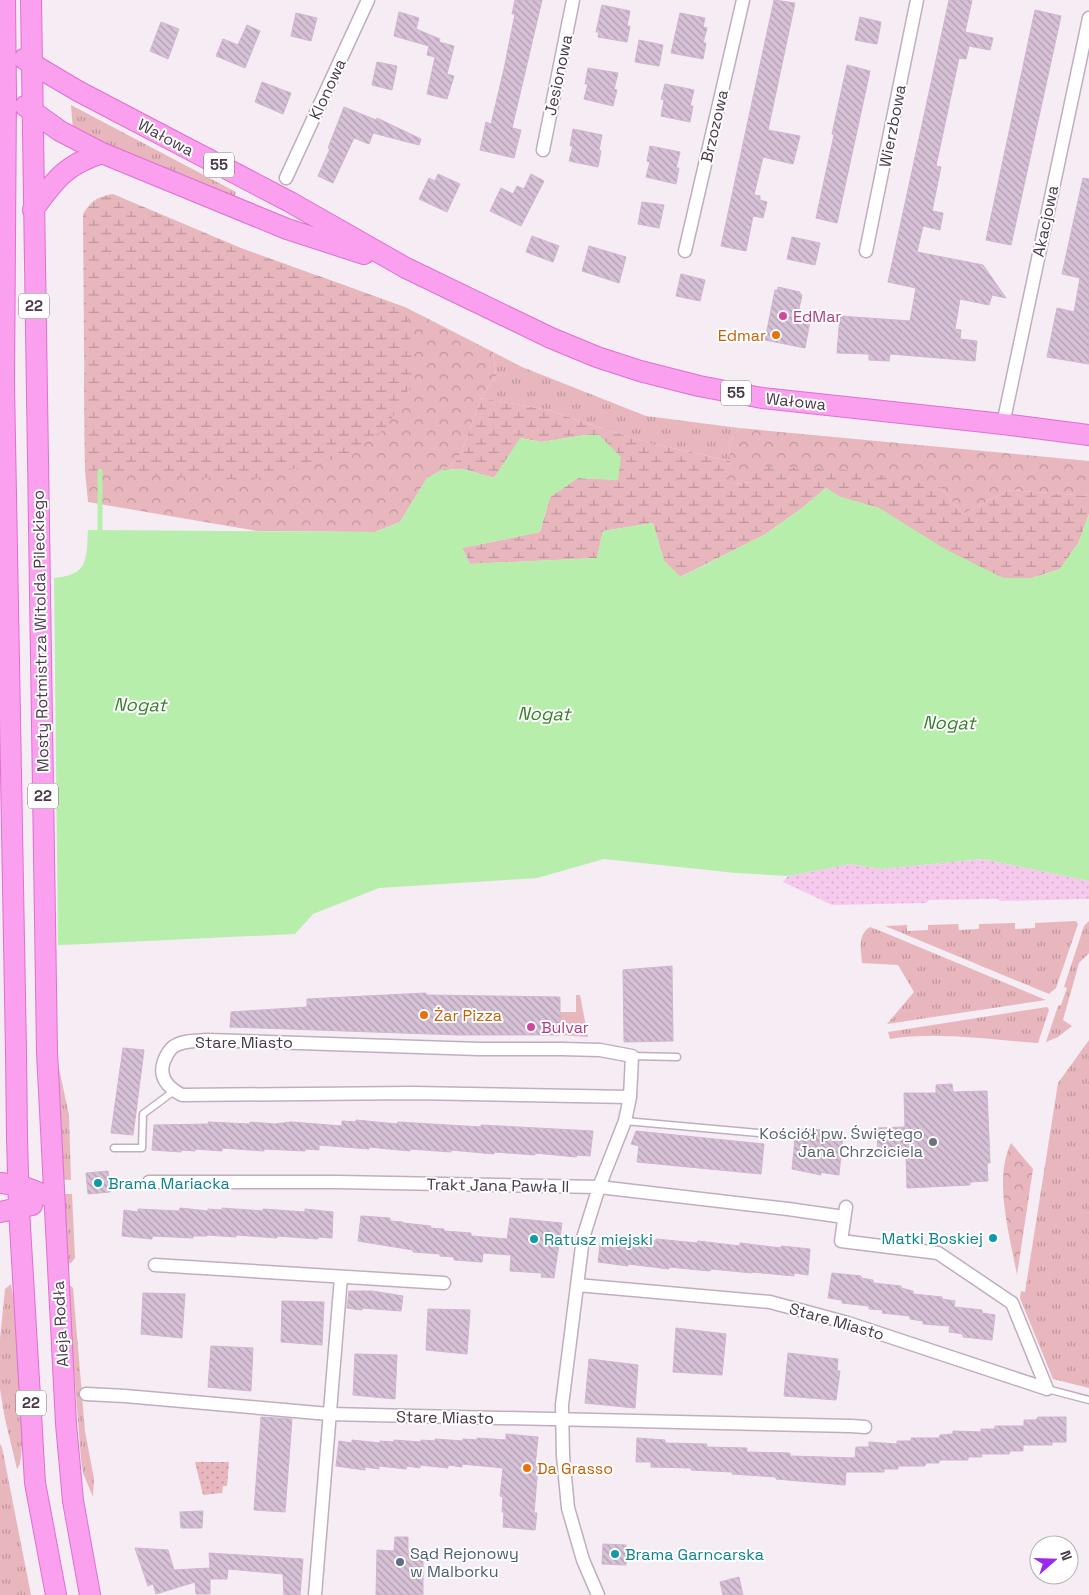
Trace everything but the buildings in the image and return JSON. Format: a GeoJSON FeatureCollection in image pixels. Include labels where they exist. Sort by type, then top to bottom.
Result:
{"type":"FeatureCollection","features":[{"type":"Feature","properties":{"kind":"main road","name":"22"},"geometry":{"type":"LineString","coordinates":[[3,50],[5,0]]}},
{"type":"Feature","properties":{"kind":"main road","name":"22"},"geometry":{"type":"LineString","coordinates":[[31,0],[33,210]]}},
{"type":"Feature","properties":{"kind":"main road","name":"55"},"geometry":{"type":"LineString","coordinates":[[3,50],[32,63]]}},
{"type":"Feature","properties":{"kind":"main road","name":"Mosty Rotmistrza Witolda Pileckiego"},"geometry":{"type":"LineString","coordinates":[[3,50],[4,384],[16,1052]]}},
{"type":"Feature","properties":{"kind":"main road","name":"Wałowa"},"geometry":{"type":"LineString","coordinates":[[32,63],[50,76],[290,202],[406,268],[551,338],[597,357],[640,371],[699,386],[762,398],[1089,435]]}},
{"type":"Feature","properties":{"kind":"main road"},"geometry":{"type":"LineString","coordinates":[[3,91],[32,111]]}},
{"type":"Feature","properties":{"kind":"main road","name":"Wałowa"},"geometry":{"type":"LineString","coordinates":[[32,111],[60,131],[102,153],[288,229],[406,268]]}},
{"type":"Feature","properties":{"kind":"main road"},"geometry":{"type":"LineString","coordinates":[[33,210],[54,180],[65,171],[102,153]]}},
{"type":"Feature","properties":{"kind":"main road","name":"Mosty Rotmistrza Witolda Pileckiego"},"geometry":{"type":"LineString","coordinates":[[33,210],[47,1052]]}},
{"type":"Feature","properties":{"kind":"main road","name":"Aleja Rodła"},"geometry":{"type":"LineString","coordinates":[[16,1052],[17,1138],[10,1184],[10,1210],[35,1484],[56,1595]]}},
{"type":"Feature","properties":{"kind":"main road","name":"Aleja Rodła"},"geometry":{"type":"LineString","coordinates":[[47,1052],[66,1424],[73,1501],[90,1595]]}},
{"type":"Feature","properties":{"kind":"main road"},"geometry":{"type":"LineString","coordinates":[[10,1184],[53,1198]]}},
{"type":"Feature","properties":{"kind":"main road"},"geometry":{"type":"LineString","coordinates":[[10,1210],[53,1198]]}},
{"type":"Feature","properties":{"kind":"street","name":"Klonowa"},"geometry":{"type":"LineString","coordinates":[[286,178],[368,0]]}},
{"type":"Feature","properties":{"kind":"street","name":"Jesionowa"},"geometry":{"type":"LineString","coordinates":[[542,150],[573,0]]}},
{"type":"Feature","properties":{"kind":"street","name":"Brzozowa"},"geometry":{"type":"LineString","coordinates":[[685,252],[743,0]]}},
{"type":"Feature","properties":{"kind":"street","name":"Wierzbowa"},"geometry":{"type":"LineString","coordinates":[[866,251],[917,0]]}},
{"type":"Feature","properties":{"kind":"street","name":"Akacjowa"},"geometry":{"type":"LineString","coordinates":[[1002,424],[1089,18]]}},
{"type":"Feature","properties":{"kind":"street","name":"Stare Miasto"},"geometry":{"type":"LineString","coordinates":[[174,1091],[162,1077],[162,1066],[167,1054],[172,1048],[183,1042],[207,1040],[600,1050],[632,1056]]}},
{"type":"Feature","properties":{"kind":"street"},"geometry":{"type":"LineString","coordinates":[[598,1595],[583,1560],[568,1508],[562,1456],[564,1378],[583,1238],[598,1187],[625,1121],[630,1097],[632,1056]]}},
{"type":"Feature","properties":{"kind":"street"},"geometry":{"type":"LineString","coordinates":[[174,1091],[182,1095],[412,1092],[630,1097]]}},
{"type":"Feature","properties":{"kind":"street","name":"Trakt Jana Pawła II"},"geometry":{"type":"LineString","coordinates":[[149,1182],[338,1182],[598,1187],[780,1208],[845,1212],[841,1241],[938,1253],[1012,1303],[1047,1389]]}},
{"type":"Feature","properties":{"kind":"street"},"geometry":{"type":"LineString","coordinates":[[155,1265],[444,1283]]}},
{"type":"Feature","properties":{"kind":"street"},"geometry":{"type":"LineString","coordinates":[[315,1595],[341,1277]]}},
{"type":"Feature","properties":{"kind":"street","name":"Stare Miasto"},"geometry":{"type":"LineString","coordinates":[[577,1285],[770,1302],[848,1323],[1047,1389]]}},
{"type":"Feature","properties":{"kind":"street","name":"Stare Miasto"},"geometry":{"type":"LineString","coordinates":[[86,1394],[329,1414],[865,1427]]}},
{"type":"Feature","properties":{"kind":"lane"},"geometry":{"type":"LineString","coordinates":[[632,1056],[677,1057]]}},
{"type":"Feature","properties":{"kind":"lane"},"geometry":{"type":"LineString","coordinates":[[114,1148],[142,1148],[143,1114],[174,1091]]}},
{"type":"Feature","properties":{"kind":"lane"},"geometry":{"type":"LineString","coordinates":[[625,1121],[770,1134]]}},
{"type":"Feature","properties":{"kind":"lane","name":"Stare Miasto"},"geometry":{"type":"LineString","coordinates":[[1047,1389],[1089,1400]]}},
{"type":"Feature","properties":{"kind":"green space"},"geometry":{"type":"Polygon","coordinates":[[[71,105],[236,192],[233,200],[73,131],[71,105]]]}},
{"type":"Feature","properties":{"kind":"green space"},"geometry":{"type":"Polygon","coordinates":[[[113,194],[241,248],[407,308],[415,379],[386,428],[346,456],[249,480],[85,471],[83,214],[95,200],[113,194]]]}},
{"type":"Feature","properties":{"kind":"green space"},"geometry":{"type":"Polygon","coordinates":[[[316,275],[407,308],[493,352],[496,376],[481,398],[462,451],[455,463],[427,478],[400,522],[375,532],[257,531],[88,502],[85,471],[84,374],[126,374],[316,275]]]}},
{"type":"Feature","properties":{"kind":"green space"},"geometry":{"type":"Polygon","coordinates":[[[493,352],[522,367],[646,416],[739,428],[729,444],[730,461],[650,443],[548,410],[481,398],[496,376],[493,352]]]}},
{"type":"Feature","properties":{"kind":"green space"},"geometry":{"type":"Polygon","coordinates":[[[481,398],[548,410],[650,443],[730,461],[728,482],[733,484],[752,482],[756,466],[840,469],[939,486],[963,514],[1009,490],[1089,496],[1089,514],[1079,542],[1060,569],[1032,578],[1003,578],[945,550],[879,508],[840,497],[826,488],[801,509],[764,535],[680,577],[664,561],[653,523],[603,531],[597,558],[470,564],[462,548],[540,532],[550,497],[578,478],[618,480],[586,435],[541,442],[521,438],[494,478],[464,469],[442,470],[455,463],[462,451],[481,398]]]}},
{"type":"Feature","properties":{"kind":"green space"},"geometry":{"type":"Polygon","coordinates":[[[739,428],[1089,461],[1089,496],[1009,490],[963,514],[939,486],[752,482],[733,484],[727,482],[730,461],[729,444],[739,428]]]}},
{"type":"Feature","properties":{"kind":"green space"},"geometry":{"type":"Polygon","coordinates":[[[1076,921],[1078,924],[1056,988],[1049,994],[885,926],[907,925],[907,931],[928,930],[928,925],[958,924],[959,930],[979,929],[979,924],[1015,923],[1015,929],[1035,928],[1035,923],[1076,921]]]}},
{"type":"Feature","properties":{"kind":"green space"},"geometry":{"type":"Polygon","coordinates":[[[1089,921],[1089,953],[1079,963],[1063,1020],[1072,1026],[1058,1037],[1046,1042],[1058,1006],[1061,1005],[1067,988],[1064,987],[1084,926],[1089,921]]]}},
{"type":"Feature","properties":{"kind":"green space"},"geometry":{"type":"Polygon","coordinates":[[[870,927],[1046,1000],[887,1024],[914,992],[898,965],[862,963],[861,938],[870,927]]]}},
{"type":"Feature","properties":{"kind":"green space"},"geometry":{"type":"Polygon","coordinates":[[[576,995],[580,995],[588,1037],[560,1035],[560,1012],[576,1012],[576,995]]]}},
{"type":"Feature","properties":{"kind":"green space"},"geometry":{"type":"Polygon","coordinates":[[[1047,1007],[1049,1010],[1038,1043],[944,1036],[890,1039],[888,1032],[1047,1007]]]}},
{"type":"Feature","properties":{"kind":"green space"},"geometry":{"type":"Polygon","coordinates":[[[1089,1040],[1089,1388],[1053,1379],[1020,1298],[1021,1291],[1025,1292],[1058,1083],[1089,1040]]]}},
{"type":"Feature","properties":{"kind":"green space"},"geometry":{"type":"Polygon","coordinates":[[[58,1064],[69,1115],[71,1180],[61,1179],[58,1064]]]}},
{"type":"Feature","properties":{"kind":"green space"},"geometry":{"type":"Polygon","coordinates":[[[1011,1143],[1033,1169],[1017,1275],[1007,1226],[1003,1191],[1003,1174],[1011,1143]]]}},
{"type":"Feature","properties":{"kind":"green space"},"geometry":{"type":"Polygon","coordinates":[[[61,1194],[72,1194],[75,1258],[71,1263],[65,1264],[61,1194]]]}},
{"type":"Feature","properties":{"kind":"green space"},"geometry":{"type":"Polygon","coordinates":[[[67,1282],[73,1288],[85,1431],[94,1479],[93,1497],[83,1473],[81,1459],[67,1282]]]}},
{"type":"Feature","properties":{"kind":"green space"},"geometry":{"type":"Polygon","coordinates":[[[11,1284],[24,1426],[20,1464],[17,1469],[0,1389],[0,1339],[5,1289],[11,1284]]]}},
{"type":"Feature","properties":{"kind":"green space"},"geometry":{"type":"Polygon","coordinates":[[[0,1444],[2,1447],[31,1595],[0,1595],[0,1444]]]}},
{"type":"Feature","properties":{"kind":"green space"},"geometry":{"type":"Polygon","coordinates":[[[195,1462],[229,1462],[227,1486],[223,1486],[222,1493],[203,1495],[195,1462]]]}},
{"type":"Feature","properties":{"kind":"sand"},"geometry":{"type":"Polygon","coordinates":[[[983,859],[1089,881],[1089,899],[929,900],[926,903],[832,905],[783,882],[788,876],[851,864],[881,869],[983,859]]]}},
{"type":"Feature","properties":{"kind":"water","name":"Nogat"},"geometry":{"type":"Polygon","coordinates":[[[586,435],[599,435],[621,457],[618,480],[578,478],[550,497],[540,532],[462,548],[470,564],[597,558],[603,531],[653,523],[664,561],[681,577],[764,535],[801,509],[826,488],[841,497],[879,508],[945,549],[1003,578],[1032,578],[1060,569],[1079,542],[1089,514],[1089,881],[983,859],[881,869],[851,864],[788,876],[736,873],[604,859],[537,878],[379,888],[313,914],[295,934],[0,948],[0,575],[57,578],[77,572],[85,561],[88,530],[376,532],[400,522],[427,478],[442,470],[464,469],[494,478],[520,438],[541,442],[586,435]]]}},
{"type":"Feature","properties":{"kind":"pier"},"geometry":{"type":"Polygon","coordinates":[[[0,573],[54,576],[58,948],[0,951],[0,573]]]}},
{"type":"Feature","properties":{"kind":"waterway"},"geometry":{"type":"LineString","coordinates":[[100,471],[100,530]]}},
{"type":"Feature","properties":{"kind":"place","name":"EdMar"},"geometry":{"type":"Point","coordinates":[783,316]}},
{"type":"Feature","properties":{"kind":"place","name":"Edmar"},"geometry":{"type":"Point","coordinates":[776,335]}},
{"type":"Feature","properties":{"kind":"place","name":"Żar Pizza"},"geometry":{"type":"Point","coordinates":[424,1015]}},
{"type":"Feature","properties":{"kind":"place","name":"Bulvar"},"geometry":{"type":"Point","coordinates":[531,1027]}},
{"type":"Feature","properties":{"kind":"place","name":"Kościół pw. Świętego Jana Chrzciciela"},"geometry":{"type":"Point","coordinates":[933,1142]}},
{"type":"Feature","properties":{"kind":"place","name":"Brama Mariacka"},"geometry":{"type":"Point","coordinates":[98,1183]}},
{"type":"Feature","properties":{"kind":"place","name":"Matki Boskiej"},"geometry":{"type":"Point","coordinates":[993,1238]}},
{"type":"Feature","properties":{"kind":"place","name":"Ratusz miejski"},"geometry":{"type":"Point","coordinates":[534,1239]}},
{"type":"Feature","properties":{"kind":"place","name":"Da Grasso"},"geometry":{"type":"Point","coordinates":[527,1468]}},
{"type":"Feature","properties":{"kind":"place","name":"Brama Garncarska"},"geometry":{"type":"Point","coordinates":[615,1554]}},
{"type":"Feature","properties":{"kind":"place","name":"Sąd Rejonowy w Malborku"},"geometry":{"type":"Point","coordinates":[400,1562]}}]}
